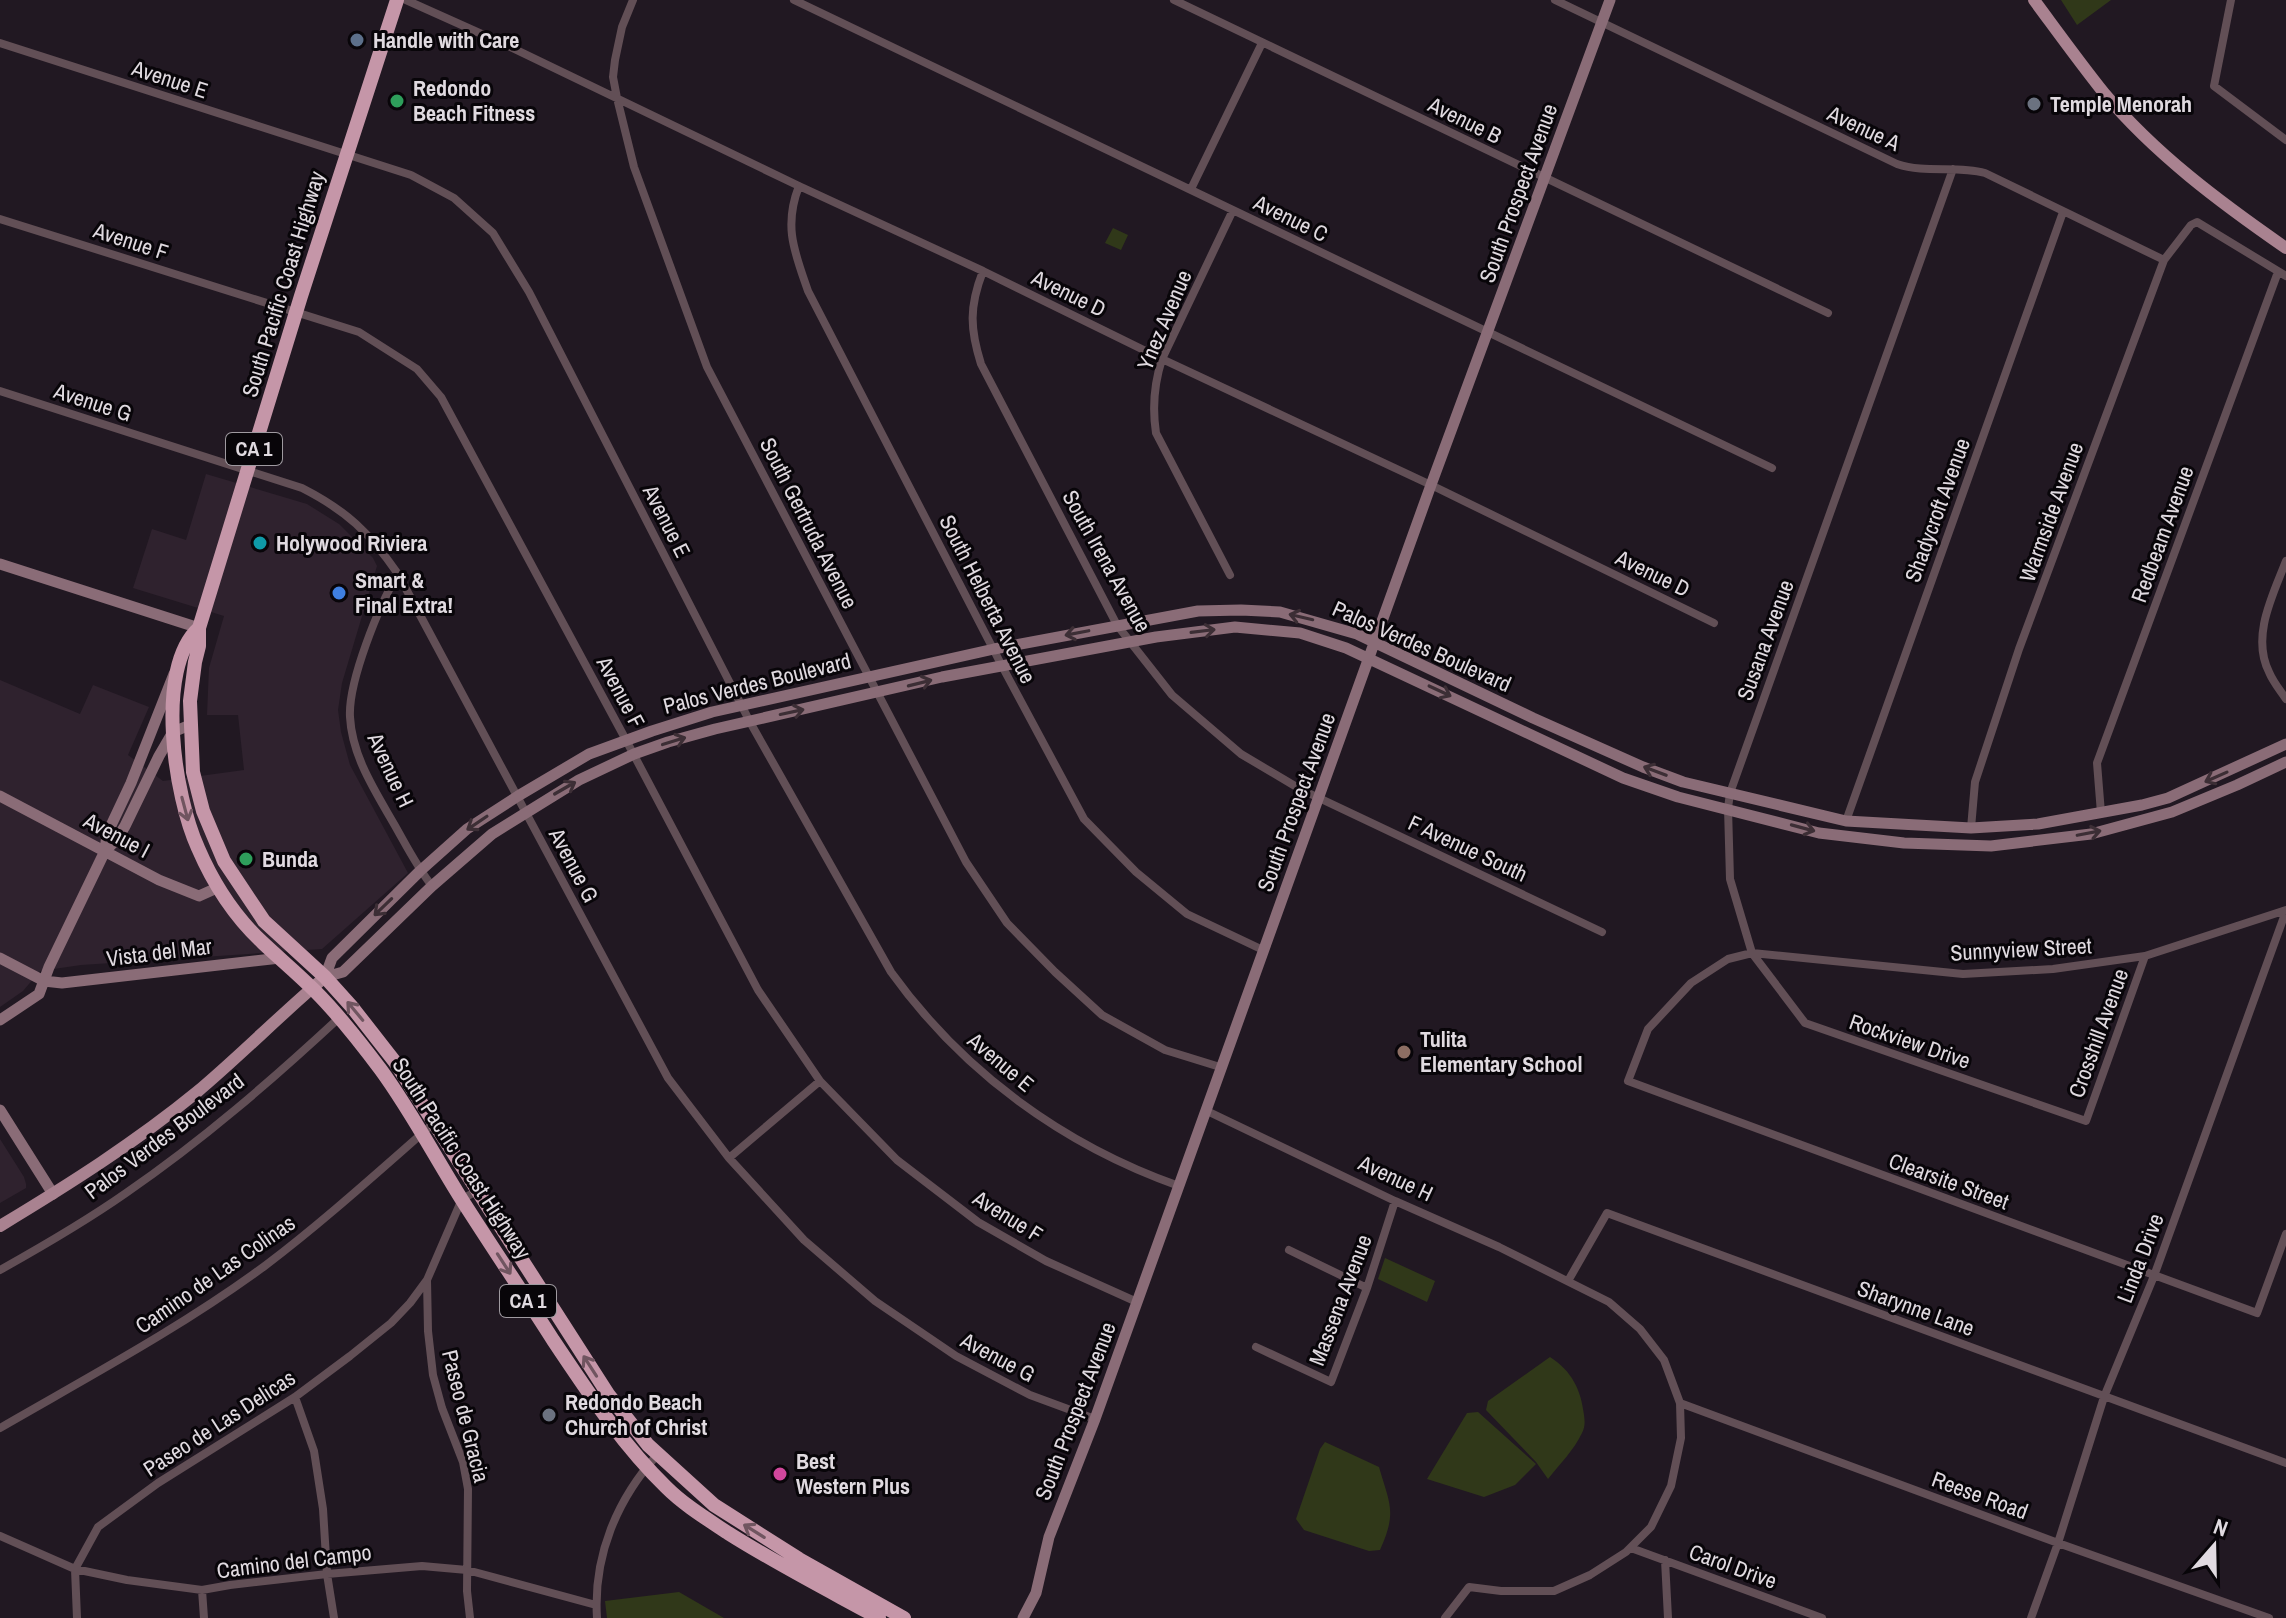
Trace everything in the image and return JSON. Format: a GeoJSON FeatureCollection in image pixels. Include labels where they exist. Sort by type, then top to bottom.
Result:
{"type":"FeatureCollection","features":[{"type":"Feature","properties":{"kind":"highway","name":"South Pacific Coast Highway"},"geometry":{"type":"LineString","coordinates":[[397,0],[199,628],[199,646],[192,677],[190,725],[193,772],[203,811],[224,861],[256,911],[325,977],[395,1062],[462,1199],[595,1404],[646,1467],[704,1517],[761,1553],[879,1618]]}},
{"type":"Feature","properties":{"kind":"highway","name":"South Pacific Coast Highway"},"geometry":{"type":"LineString","coordinates":[[199,628],[187,638],[179,666],[173,732],[177,777],[187,819],[196,845],[219,887],[250,930],[340,1017],[477,1191],[608,1394],[643,1439],[714,1505],[904,1618]]}},
{"type":"Feature","properties":{"kind":"highway"},"geometry":{"type":"LineString","coordinates":[[219,887],[229,885],[248,911],[256,911]]}},
{"type":"Feature","properties":{"kind":"highway"},"geometry":{"type":"LineString","coordinates":[[761,1553],[783,1558],[838,1588],[846,1585]]}},
{"type":"Feature","properties":{"kind":"main road","name":"South Prospect Avenue"},"geometry":{"type":"LineString","coordinates":[[1023,1618],[1036,1593],[1049,1537],[1095,1419],[1431,485],[1610,0]]}},
{"type":"Feature","properties":{"kind":"main road"},"geometry":{"type":"LineString","coordinates":[[2034,0],[2105,94],[2166,156],[2239,215],[2286,248]]}},
{"type":"Feature","properties":{"kind":"main road"},"geometry":{"type":"LineString","coordinates":[[0,564],[199,628]]}},
{"type":"Feature","properties":{"kind":"main road","name":"Palos Verdes Boulevard"},"geometry":{"type":"LineString","coordinates":[[325,977],[330,960],[467,829],[589,754],[700,716],[868,676],[1198,611],[1280,612],[1319,622],[1375,642],[1643,767],[1683,782],[1846,821],[1971,828],[2038,824],[2101,813],[2168,798],[2286,744]]}},
{"type":"Feature","properties":{"kind":"main road","name":"Palos Verdes Boulevard"},"geometry":{"type":"LineString","coordinates":[[0,1226],[125,1146],[194,1094],[325,977],[343,972],[432,886],[492,834],[579,780],[634,754],[715,729],[942,677],[1130,641],[1235,627],[1300,633],[1369,658],[1623,778],[1678,797],[1819,833],[1910,843],[1991,846],[2091,834],[2172,812],[2286,762]]}},
{"type":"Feature","properties":{"kind":"main road"},"geometry":{"type":"LineString","coordinates":[[0,1020],[39,994],[105,851],[107,834],[131,783],[170,680],[179,666]]}},
{"type":"Feature","properties":{"kind":"main road"},"geometry":{"type":"LineString","coordinates":[[105,851],[125,826],[173,732],[190,725]]}},
{"type":"Feature","properties":{"kind":"main road","name":"Avenue I"},"geometry":{"type":"LineString","coordinates":[[0,796],[159,880],[199,896],[219,887]]}},
{"type":"Feature","properties":{"kind":"main road"},"geometry":{"type":"LineString","coordinates":[[2168,798],[2172,812]]}},
{"type":"Feature","properties":{"kind":"main road"},"geometry":{"type":"LineString","coordinates":[[2038,824],[2040,840]]}},
{"type":"Feature","properties":{"kind":"main road"},"geometry":{"type":"LineString","coordinates":[[1910,843],[1911,825]]}},
{"type":"Feature","properties":{"kind":"main road"},"geometry":{"type":"LineString","coordinates":[[0,958],[44,981]]}},
{"type":"Feature","properties":{"kind":"main road","name":"Vista del Mar"},"geometry":{"type":"LineString","coordinates":[[44,981],[83,981],[280,958]]}},
{"type":"Feature","properties":{"kind":"main road"},"geometry":{"type":"LineString","coordinates":[[0,1110],[53,1194]]}},
{"type":"Feature","properties":{"kind":"street","name":"Avenue D"},"geometry":{"type":"LineString","coordinates":[[406,0],[983,271],[1714,623]]}},
{"type":"Feature","properties":{"kind":"street","name":"South Gertruda Avenue"},"geometry":{"type":"LineString","coordinates":[[633,0],[622,27],[615,60],[613,77],[617,98],[634,167],[707,367],[966,862],[1007,923],[1102,1015],[1165,1050],[1220,1067]]}},
{"type":"Feature","properties":{"kind":"street","name":"Avenue C"},"geometry":{"type":"LineString","coordinates":[[794,0],[1772,468]]}},
{"type":"Feature","properties":{"kind":"street","name":"Avenue B"},"geometry":{"type":"LineString","coordinates":[[1174,0],[1828,313]]}},
{"type":"Feature","properties":{"kind":"street"},"geometry":{"type":"LineString","coordinates":[[1199,12],[1205,0]]}},
{"type":"Feature","properties":{"kind":"street","name":"Avenue A"},"geometry":{"type":"LineString","coordinates":[[1555,0],[1897,164],[1915,169],[1967,168],[1985,173],[2164,260]]}},
{"type":"Feature","properties":{"kind":"street"},"geometry":{"type":"LineString","coordinates":[[2231,0],[2214,86],[2286,140]]}},
{"type":"Feature","properties":{"kind":"street","name":"Avenue E"},"geometry":{"type":"LineString","coordinates":[[0,43],[411,175],[454,198],[493,233],[529,292],[750,722],[891,972],[911,1000],[963,1056],[998,1087],[1055,1128],[1179,1186]]}},
{"type":"Feature","properties":{"kind":"street"},"geometry":{"type":"LineString","coordinates":[[1191,189],[1262,43]]}},
{"type":"Feature","properties":{"kind":"street","name":"Susana Avenue"},"geometry":{"type":"LineString","coordinates":[[1752,953],[1730,879],[1730,793],[1953,169]]}},
{"type":"Feature","properties":{"kind":"street","name":"South Helberta Avenue"},"geometry":{"type":"LineString","coordinates":[[799,186],[789,226],[808,291],[1084,819],[1136,872],[1187,914],[1263,950]]}},
{"type":"Feature","properties":{"kind":"street","name":"Ynez Avenue"},"geometry":{"type":"LineString","coordinates":[[1230,575],[1156,433],[1153,415],[1156,378],[1162,359],[1233,210]]}},
{"type":"Feature","properties":{"kind":"street","name":"Shadycroft Avenue"},"geometry":{"type":"LineString","coordinates":[[1846,821],[2063,212]]}},
{"type":"Feature","properties":{"kind":"street","name":"Avenue F"},"geometry":{"type":"LineString","coordinates":[[0,219],[359,332],[417,369],[441,397],[758,990],[820,1081],[897,1160],[978,1222],[1046,1261],[1137,1302]]}},
{"type":"Feature","properties":{"kind":"street","name":"Warmside Avenue"},"geometry":{"type":"LineString","coordinates":[[1971,828],[1975,782],[2019,649],[2164,260],[2191,225],[2197,222],[2282,274]]}},
{"type":"Feature","properties":{"kind":"street","name":"South Irena Avenue"},"geometry":{"type":"LineString","coordinates":[[983,271],[971,314],[981,364],[1117,625],[1172,695],[1241,754],[1319,797]]}},
{"type":"Feature","properties":{"kind":"street","name":"Redbeam Avenue"},"geometry":{"type":"LineString","coordinates":[[2101,813],[2097,763],[2282,274]]}},
{"type":"Feature","properties":{"kind":"street","name":"Avenue G"},"geometry":{"type":"LineString","coordinates":[[0,391],[302,488],[356,522],[398,574],[668,1078],[729,1158],[804,1240],[875,1301],[956,1356],[1030,1395],[1095,1419]]}},
{"type":"Feature","properties":{"kind":"street"},"geometry":{"type":"LineString","coordinates":[[2286,561],[2265,617],[2262,642],[2267,670],[2286,699]]}},
{"type":"Feature","properties":{"kind":"street","name":"Avenue H"},"geometry":{"type":"LineString","coordinates":[[398,574],[385,594],[352,692],[352,736],[366,774],[420,871],[432,886]]}},
{"type":"Feature","properties":{"kind":"street","name":"F Avenue South"},"geometry":{"type":"LineString","coordinates":[[1319,797],[1602,932]]}},
{"type":"Feature","properties":{"kind":"street","name":"Sunnyview Street"},"geometry":{"type":"LineString","coordinates":[[1752,953],[1963,974],[2053,969],[2145,956],[2286,911]]}},
{"type":"Feature","properties":{"kind":"street","name":"Linda Drive"},"geometry":{"type":"LineString","coordinates":[[2031,1618],[2104,1397],[2154,1276],[2286,911]]}},
{"type":"Feature","properties":{"kind":"street","name":"Clearsite Street"},"geometry":{"type":"LineString","coordinates":[[1752,953],[1728,959],[1684,990],[1648,1029],[1628,1081],[2257,1313],[2286,1234]]}},
{"type":"Feature","properties":{"kind":"street","name":"Rockview Drive"},"geometry":{"type":"LineString","coordinates":[[1752,953],[1805,1023],[2086,1121]]}},
{"type":"Feature","properties":{"kind":"street","name":"Crosshill Avenue"},"geometry":{"type":"LineString","coordinates":[[2086,1121],[2145,956]]}},
{"type":"Feature","properties":{"kind":"street","name":"Palos Verdes Boulevard"},"geometry":{"type":"LineString","coordinates":[[0,1270],[114,1201],[180,1153],[275,1077],[340,1017]]}},
{"type":"Feature","properties":{"kind":"street"},"geometry":{"type":"LineString","coordinates":[[729,1158],[820,1081]]}},
{"type":"Feature","properties":{"kind":"street","name":"Avenue H"},"geometry":{"type":"LineString","coordinates":[[1207,1111],[1499,1247],[1609,1302],[1640,1329],[1664,1360],[1680,1403]]}},
{"type":"Feature","properties":{"kind":"street","name":"Camino de Las Colinas"},"geometry":{"type":"LineString","coordinates":[[0,1428],[133,1352],[242,1282],[322,1220],[428,1128]]}},
{"type":"Feature","properties":{"kind":"street"},"geometry":{"type":"LineString","coordinates":[[462,1199],[477,1191]]}},
{"type":"Feature","properties":{"kind":"street","name":"Paseo de Gracia"},"geometry":{"type":"LineString","coordinates":[[462,1199],[427,1280],[433,1375],[463,1462],[468,1489],[470,1618]]}},
{"type":"Feature","properties":{"kind":"street","name":"Massena Avenue"},"geometry":{"type":"LineString","coordinates":[[1256,1347],[1331,1382],[1367,1288],[1395,1201]]}},
{"type":"Feature","properties":{"kind":"street","name":"Sharynne Lane"},"geometry":{"type":"LineString","coordinates":[[1568,1281],[1607,1213],[2286,1463]]}},
{"type":"Feature","properties":{"kind":"street"},"geometry":{"type":"LineString","coordinates":[[1289,1250],[1367,1288]]}},
{"type":"Feature","properties":{"kind":"street","name":"Paseo de Las Delicas"},"geometry":{"type":"LineString","coordinates":[[77,1618],[75,1569],[89,1540],[109,1516],[295,1397],[391,1323],[427,1280]]}},
{"type":"Feature","properties":{"kind":"street"},"geometry":{"type":"LineString","coordinates":[[295,1397],[314,1451],[334,1618]]}},
{"type":"Feature","properties":{"kind":"street"},"geometry":{"type":"LineString","coordinates":[[1445,1618],[1469,1587],[1501,1591],[1554,1591],[1590,1575],[1631,1548],[1651,1527],[1671,1486],[1681,1438],[1680,1403]]}},
{"type":"Feature","properties":{"kind":"street","name":"Reese Road"},"geometry":{"type":"LineString","coordinates":[[1680,1403],[2269,1618]]}},
{"type":"Feature","properties":{"kind":"street"},"geometry":{"type":"LineString","coordinates":[[597,1618],[597,1584],[616,1515],[638,1476],[658,1454]]}},
{"type":"Feature","properties":{"kind":"street","name":"Camino del Campo"},"geometry":{"type":"LineString","coordinates":[[0,1536],[75,1569],[202,1590],[422,1566],[467,1570],[596,1605]]}},
{"type":"Feature","properties":{"kind":"street","name":"Carol Drive"},"geometry":{"type":"LineString","coordinates":[[1631,1548],[1822,1618]]}},
{"type":"Feature","properties":{"kind":"street"},"geometry":{"type":"LineString","coordinates":[[1665,1560],[1668,1618]]}},
{"type":"Feature","properties":{"kind":"street"},"geometry":{"type":"LineString","coordinates":[[202,1590],[204,1618]]}},
{"type":"Feature","properties":{"kind":"shaded area"},"geometry":{"type":"Polygon","coordinates":[[[206,474],[307,504],[339,524],[373,558],[377,566],[342,683],[338,710],[350,765],[408,873],[322,949],[81,965],[40,971],[23,991],[0,1007],[0,680],[80,714],[93,685],[149,707],[128,755],[163,781],[244,770],[238,715],[207,715],[209,668],[224,616],[133,588],[152,529],[186,540],[206,474]]]}},
{"type":"Feature","properties":{"kind":"shaded area"},"geometry":{"type":"Polygon","coordinates":[[[0,1139],[24,1177],[26,1188],[0,1203],[0,1139]]]}},
{"type":"Feature","properties":{"kind":"green space"},"geometry":{"type":"Polygon","coordinates":[[[2061,0],[2111,0],[2077,25],[2061,0]]]}},
{"type":"Feature","properties":{"kind":"green space"},"geometry":{"type":"Polygon","coordinates":[[[1113,228],[1128,235],[1121,250],[1105,243],[1113,228]]]}},
{"type":"Feature","properties":{"kind":"green space"},"geometry":{"type":"Polygon","coordinates":[[[1385,1258],[1435,1281],[1427,1302],[1378,1279],[1385,1258]]]}},
{"type":"Feature","properties":{"kind":"green space"},"geometry":{"type":"Polygon","coordinates":[[[1550,1357],[1564,1368],[1574,1382],[1581,1397],[1585,1422],[1575,1445],[1548,1479],[1536,1462],[1486,1410],[1488,1401],[1550,1357]]]}},
{"type":"Feature","properties":{"kind":"green space"},"geometry":{"type":"Polygon","coordinates":[[[1478,1412],[1536,1464],[1515,1485],[1484,1497],[1427,1479],[1467,1413],[1478,1412]]]}},
{"type":"Feature","properties":{"kind":"green space"},"geometry":{"type":"Polygon","coordinates":[[[1325,1442],[1379,1467],[1390,1508],[1389,1526],[1380,1550],[1369,1551],[1304,1530],[1296,1519],[1325,1442]]]}},
{"type":"Feature","properties":{"kind":"green space"},"geometry":{"type":"Polygon","coordinates":[[[679,1592],[724,1618],[607,1618],[605,1601],[679,1592]]]}},
{"type":"Feature","properties":{"kind":"place","name":"Handle with Care"},"geometry":{"type":"Point","coordinates":[357,40]}},
{"type":"Feature","properties":{"kind":"place","name":"Redondo Beach Fitness"},"geometry":{"type":"Point","coordinates":[397,101]}},
{"type":"Feature","properties":{"kind":"place","name":"Temple Menorah"},"geometry":{"type":"Point","coordinates":[2034,104]}},
{"type":"Feature","properties":{"kind":"place","name":"Holywood Riviera"},"geometry":{"type":"Point","coordinates":[260,543]}},
{"type":"Feature","properties":{"kind":"place","name":"Smart & Final Extra!"},"geometry":{"type":"Point","coordinates":[339,593]}},
{"type":"Feature","properties":{"kind":"place","name":"Bunda"},"geometry":{"type":"Point","coordinates":[246,859]}},
{"type":"Feature","properties":{"kind":"place","name":"Tulita Elementary School"},"geometry":{"type":"Point","coordinates":[1404,1052]}},
{"type":"Feature","properties":{"kind":"place","name":"Redondo Beach Church of Christ"},"geometry":{"type":"Point","coordinates":[549,1415]}},
{"type":"Feature","properties":{"kind":"place","name":"Best Western Plus"},"geometry":{"type":"Point","coordinates":[780,1474]}}]}
